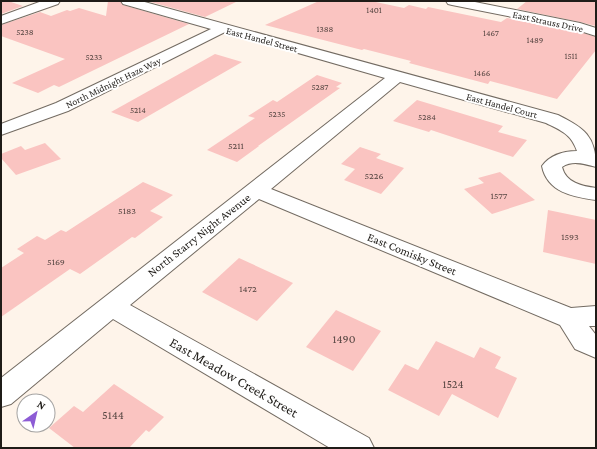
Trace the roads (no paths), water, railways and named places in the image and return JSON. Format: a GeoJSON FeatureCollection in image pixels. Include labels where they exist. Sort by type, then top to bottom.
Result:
{"type":"FeatureCollection","features":[{"type":"Feature","properties":{"kind":"street"},"geometry":{"type":"LineString","coordinates":[[1,20],[54,1]]}},
{"type":"Feature","properties":{"kind":"street","name":"East Handel Street"},"geometry":{"type":"LineString","coordinates":[[128,1],[397,76]]}},
{"type":"Feature","properties":{"kind":"street","name":"East Strauss Drive"},"geometry":{"type":"LineString","coordinates":[[452,1],[569,24],[596,32]]}},
{"type":"Feature","properties":{"kind":"street","name":"North Midnight Haze Way"},"geometry":{"type":"LineString","coordinates":[[1,130],[62,107],[223,28]]}},
{"type":"Feature","properties":{"kind":"street","name":"East Handel Court"},"geometry":{"type":"LineString","coordinates":[[397,76],[552,119],[571,128],[582,138],[592,160],[567,158],[556,161],[552,166],[552,174],[568,187],[579,191],[596,194]]}},
{"type":"Feature","properties":{"kind":"street","name":"North Starry Night Avenue"},"geometry":{"type":"LineString","coordinates":[[1,394],[397,76]]}},
{"type":"Feature","properties":{"kind":"street","name":"East Comisky Street"},"geometry":{"type":"LineString","coordinates":[[256,190],[568,318],[596,316]]}},
{"type":"Feature","properties":{"kind":"street","name":"East Meadow Creek Street"},"geometry":{"type":"LineString","coordinates":[[111,306],[358,448]]}},
{"type":"Feature","properties":{"kind":"street"},"geometry":{"type":"LineString","coordinates":[[568,318],[585,342],[596,347]]}}]}
